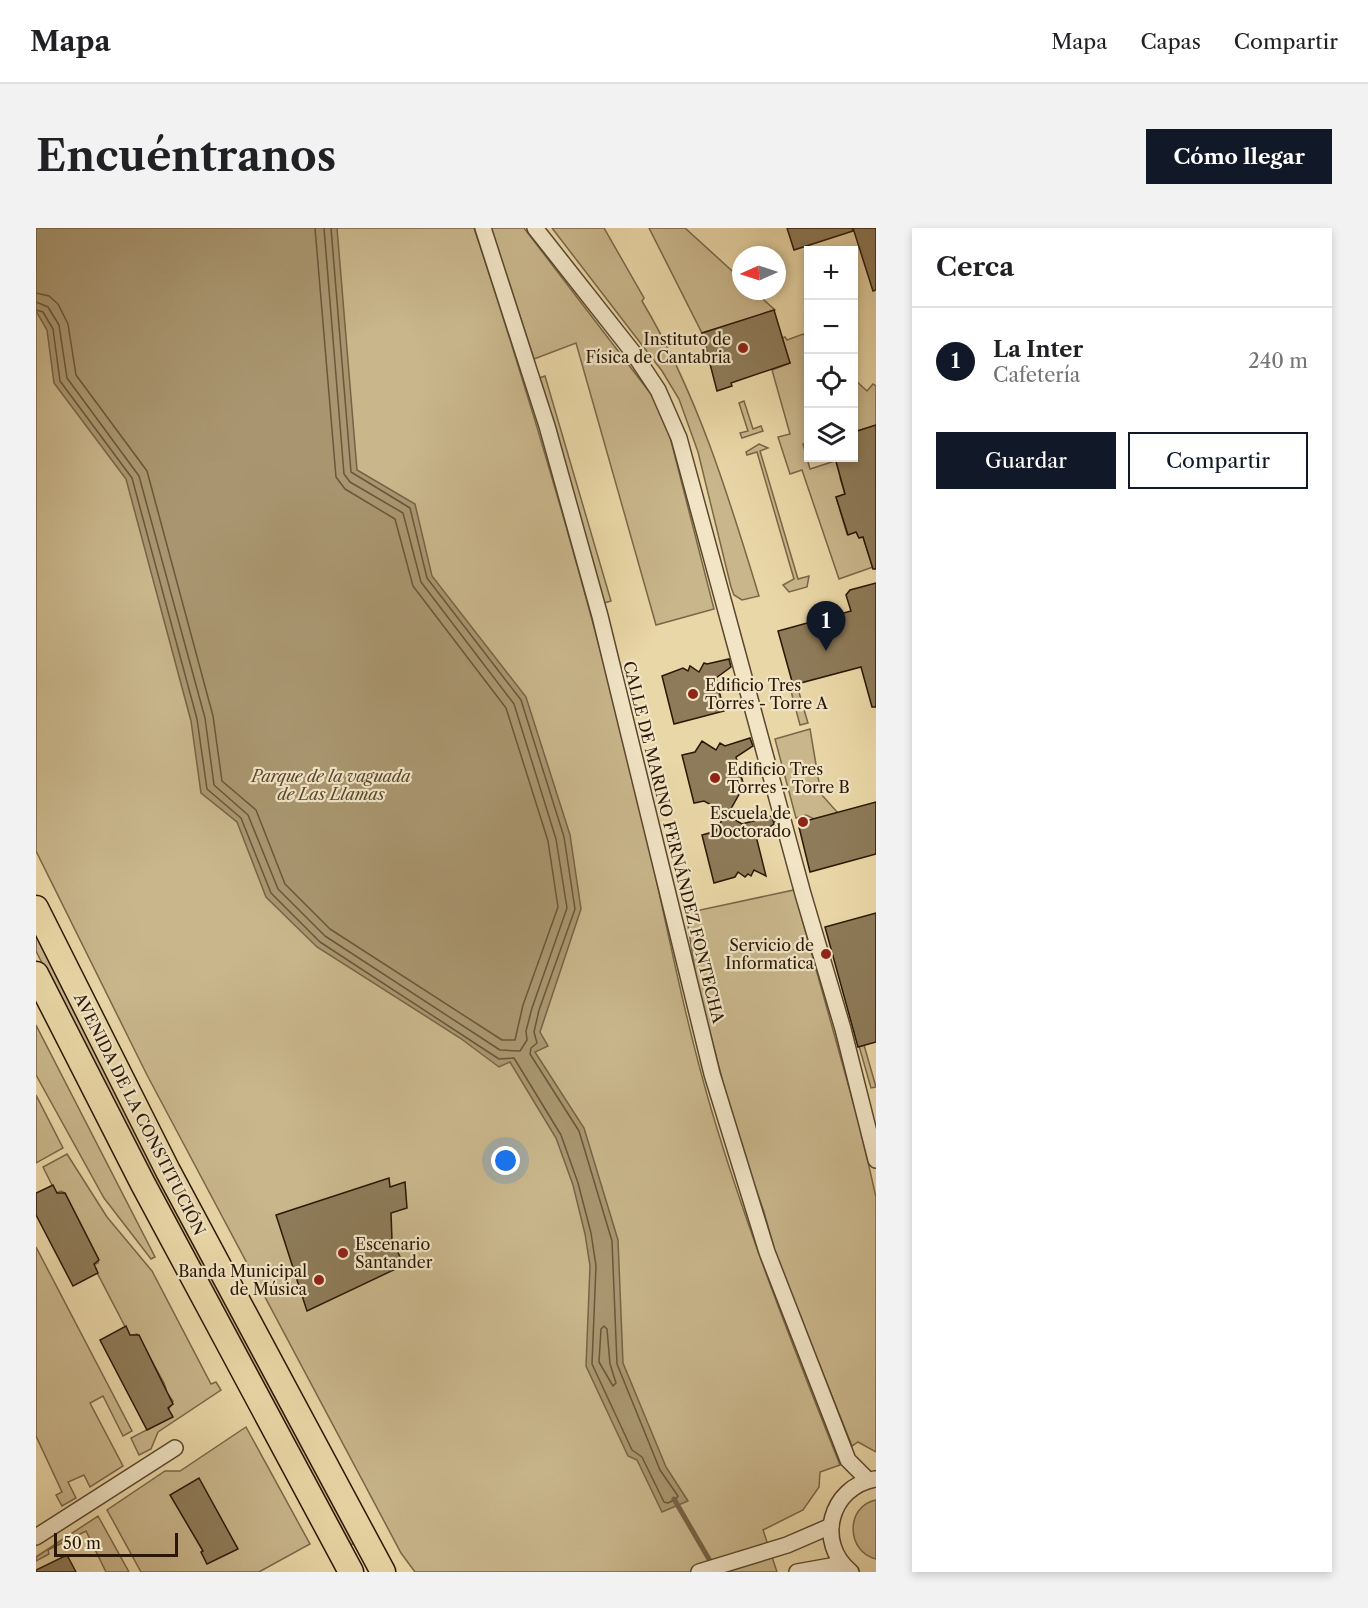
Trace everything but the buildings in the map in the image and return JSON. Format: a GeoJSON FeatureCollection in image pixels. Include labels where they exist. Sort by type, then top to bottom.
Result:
{"type":"FeatureCollection","features":[{"type":"Feature","properties":{"kind":"main road","name":"AVENIDA DE LA CONSTITUCIÓN"},"geometry":{"type":"LineString","coordinates":[[36,908],[168,1171],[383,1572]]}},
{"type":"Feature","properties":{"kind":"main road","name":"AVENIDA DE LA CONSTITUCIÓN"},"geometry":{"type":"LineString","coordinates":[[36,974],[142,1184],[351,1572]]}},
{"type":"Feature","properties":{"kind":"street","name":"CALLE DE MARINO FERNÁNDEZ FONTECHA"},"geometry":{"type":"LineString","coordinates":[[483,228],[547,426],[600,616],[712,1074],[767,1252],[848,1460],[847,1492]]}},
{"type":"Feature","properties":{"kind":"street"},"geometry":{"type":"LineString","coordinates":[[535,228],[632,351],[658,390],[679,438],[803,894],[843,1029],[876,1160]]}},
{"type":"Feature","properties":{"kind":"street"},"geometry":{"type":"LineString","coordinates":[[36,1537],[175,1448]]}},
{"type":"Feature","properties":{"kind":"street","name":"CALLE DE MARINO FERNÁNDEZ FONTECHA"},"geometry":{"type":"LineString","coordinates":[[848,1460],[872,1479]]}},
{"type":"Feature","properties":{"kind":"street"},"geometry":{"type":"LineString","coordinates":[[797,1572],[847,1568],[833,1546],[831,1526],[835,1508],[847,1492],[872,1479]]}},
{"type":"Feature","properties":{"kind":"street"},"geometry":{"type":"LineString","coordinates":[[699,1572],[770,1550],[831,1526]]}},
{"type":"Feature","properties":{"kind":"green space","name":"Parque de la vaguada de Las Llamas"},"geometry":{"type":"Polygon","coordinates":[[[36,228],[474,228],[538,430],[596,634],[631,770],[688,1022],[710,1105],[755,1242],[840,1465],[820,1472],[819,1487],[803,1510],[763,1530],[777,1572],[415,1572],[401,1553],[147,1075],[36,851],[36,228]]]}},
{"type":"Feature","properties":{"kind":"green space"},"geometry":{"type":"Polygon","coordinates":[[[491,228],[524,228],[654,398],[670,437],[714,609],[656,625],[576,343],[534,359],[491,228]]]}},
{"type":"Feature","properties":{"kind":"green space"},"geometry":{"type":"Polygon","coordinates":[[[552,228],[604,228],[644,298],[642,301],[679,372],[710,445],[759,596],[742,600],[734,595],[698,452],[679,399],[662,371],[552,228]]]}},
{"type":"Feature","properties":{"kind":"green space"},"geometry":{"type":"Polygon","coordinates":[[[649,228],[685,228],[732,271],[732,300],[764,300],[775,310],[702,333],[649,228]]]}},
{"type":"Feature","properties":{"kind":"green space"},"geometry":{"type":"Polygon","coordinates":[[[804,335],[804,462],[808,462],[810,469],[832,462],[842,462],[846,475],[840,478],[845,494],[836,497],[847,534],[856,532],[859,538],[863,537],[873,567],[839,579],[802,470],[790,474],[778,437],[790,434],[772,370],[790,363],[782,338],[785,337],[787,340],[804,335]]]}},
{"type":"Feature","properties":{"kind":"green space"},"geometry":{"type":"Polygon","coordinates":[[[545,376],[611,601],[604,603],[539,378],[545,376]]]}},
{"type":"Feature","properties":{"kind":"green space"},"geometry":{"type":"Polygon","coordinates":[[[858,383],[867,391],[873,384],[876,386],[876,425],[858,431],[858,383]]]}},
{"type":"Feature","properties":{"kind":"green space"},"geometry":{"type":"Polygon","coordinates":[[[744,401],[753,429],[761,426],[763,431],[742,438],[740,433],[748,431],[739,403],[744,401]]]}},
{"type":"Feature","properties":{"kind":"green space"},"geometry":{"type":"Polygon","coordinates":[[[759,444],[768,448],[760,451],[798,579],[809,576],[807,587],[789,592],[783,585],[794,579],[757,452],[747,455],[746,452],[759,444]]]}},
{"type":"Feature","properties":{"kind":"green space"},"geometry":{"type":"Polygon","coordinates":[[[798,689],[808,723],[800,725],[791,691],[798,689]]]}},
{"type":"Feature","properties":{"kind":"green space"},"geometry":{"type":"Polygon","coordinates":[[[810,729],[821,794],[838,813],[814,819],[806,815],[796,818],[775,739],[810,729]]]}},
{"type":"Feature","properties":{"kind":"green space"},"geometry":{"type":"Polygon","coordinates":[[[794,890],[860,1127],[876,1197],[876,1452],[858,1442],[852,1446],[777,1259],[764,1212],[737,1136],[697,983],[686,913],[794,890]]]}},
{"type":"Feature","properties":{"kind":"green space"},"geometry":{"type":"Polygon","coordinates":[[[36,928],[357,1542],[348,1546],[91,1061],[36,951],[36,928]]]}},
{"type":"Feature","properties":{"kind":"green space"},"geometry":{"type":"Polygon","coordinates":[[[36,1025],[155,1257],[151,1259],[104,1198],[36,1075],[36,1025]]]}},
{"type":"Feature","properties":{"kind":"green space"},"geometry":{"type":"Polygon","coordinates":[[[864,1045],[876,1087],[871,1088],[859,1046],[864,1045]]]}},
{"type":"Feature","properties":{"kind":"green space"},"geometry":{"type":"Polygon","coordinates":[[[36,1095],[63,1148],[36,1163],[36,1095]]]}},
{"type":"Feature","properties":{"kind":"green space"},"geometry":{"type":"Polygon","coordinates":[[[67,1154],[107,1217],[152,1271],[211,1384],[216,1382],[221,1390],[158,1432],[151,1449],[139,1455],[131,1438],[162,1422],[173,1401],[163,1391],[166,1389],[164,1383],[137,1334],[130,1336],[93,1265],[98,1263],[98,1258],[65,1193],[61,1191],[56,1193],[43,1167],[67,1154]]]}},
{"type":"Feature","properties":{"kind":"green space"},"geometry":{"type":"Polygon","coordinates":[[[36,1247],[132,1431],[123,1436],[103,1396],[90,1403],[123,1466],[90,1487],[84,1475],[68,1482],[76,1498],[62,1506],[56,1495],[62,1492],[36,1436],[36,1247]]]}},
{"type":"Feature","properties":{"kind":"green space"},"geometry":{"type":"Polygon","coordinates":[[[246,1427],[310,1544],[259,1572],[141,1572],[107,1510],[165,1471],[180,1471],[246,1427]]]}},
{"type":"Feature","properties":{"kind":"green space"},"geometry":{"type":"Polygon","coordinates":[[[876,1500],[876,1559],[866,1555],[859,1548],[853,1529],[854,1519],[859,1511],[866,1504],[876,1500]]]}},
{"type":"Feature","properties":{"kind":"green space"},"geometry":{"type":"Polygon","coordinates":[[[98,1516],[129,1572],[106,1572],[86,1531],[48,1550],[49,1554],[36,1561],[36,1557],[98,1516]]]}},
{"type":"Feature","properties":{"kind":"water"},"geometry":{"type":"Polygon","coordinates":[[[36,228],[337,228],[357,470],[415,504],[432,576],[526,697],[570,835],[581,909],[540,1032],[548,1046],[535,1052],[584,1128],[618,1240],[623,1363],[666,1467],[688,1501],[662,1512],[637,1460],[628,1456],[586,1366],[590,1266],[573,1185],[556,1138],[510,1062],[499,1067],[460,1038],[317,947],[266,897],[237,822],[201,793],[191,721],[126,479],[54,383],[47,330],[36,311],[36,228]]]}},
{"type":"Feature","properties":{"kind":"waterway"},"geometry":{"type":"LineString","coordinates":[[674,1499],[713,1566]]}},
{"type":"Feature","properties":{"kind":"place","name":"Instituto de Física de Cantabria"},"geometry":{"type":"Point","coordinates":[743,348]}},
{"type":"Feature","properties":{"kind":"place","name":"La Inter"},"geometry":{"type":"Point","coordinates":[826,651]}},
{"type":"Feature","properties":{"kind":"place","name":"Edificio Tres Torres - Torre A"},"geometry":{"type":"Point","coordinates":[693,694]}},
{"type":"Feature","properties":{"kind":"place","name":"Edificio Tres Torres - Torre B"},"geometry":{"type":"Point","coordinates":[715,778]}},
{"type":"Feature","properties":{"kind":"place","name":"Escuela de Doctorado"},"geometry":{"type":"Point","coordinates":[803,822]}},
{"type":"Feature","properties":{"kind":"place","name":"Servicio de Informatica"},"geometry":{"type":"Point","coordinates":[826,954]}},
{"type":"Feature","properties":{"kind":"place","name":"Escenario Santander"},"geometry":{"type":"Point","coordinates":[343,1253]}},
{"type":"Feature","properties":{"kind":"place","name":"Banda Municipal de Música"},"geometry":{"type":"Point","coordinates":[319,1280]}}]}
